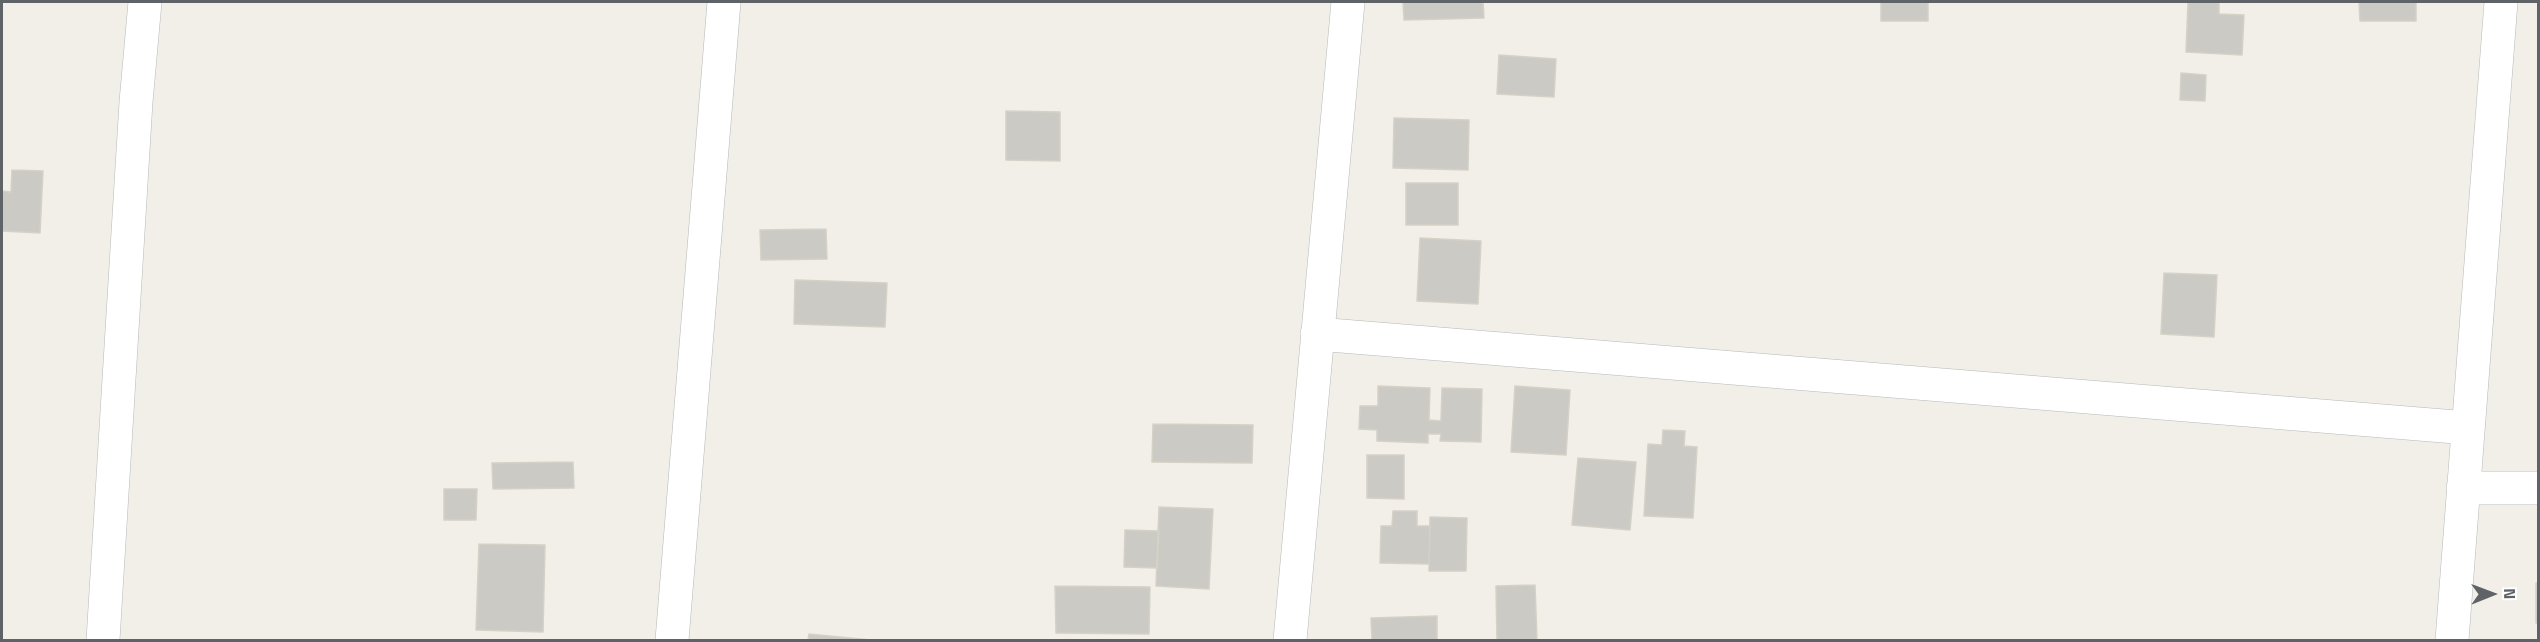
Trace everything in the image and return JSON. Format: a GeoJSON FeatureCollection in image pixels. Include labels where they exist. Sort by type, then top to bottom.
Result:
{"type":"FeatureCollection","features":[{"type":"Feature","properties":{"kind":"street"},"geometry":{"type":"LineString","coordinates":[[103,640],[136,102],[145,2]]}},
{"type":"Feature","properties":{"kind":"street"},"geometry":{"type":"LineString","coordinates":[[672,640],[724,2]]}},
{"type":"Feature","properties":{"kind":"street"},"geometry":{"type":"LineString","coordinates":[[1290,640],[1348,2]]}},
{"type":"Feature","properties":{"kind":"street"},"geometry":{"type":"LineString","coordinates":[[2452,640],[2501,2]]}},
{"type":"Feature","properties":{"kind":"street"},"geometry":{"type":"LineString","coordinates":[[1317,334],[2468,428]]}},
{"type":"Feature","properties":{"kind":"street"},"geometry":{"type":"LineString","coordinates":[[2463,488],[2538,488]]}},
{"type":"Feature","properties":{"kind":"building"},"geometry":{"type":"Polygon","coordinates":[[[1403,2],[1483,2],[1484,18],[1404,20],[1403,2]]]}},
{"type":"Feature","properties":{"kind":"building"},"geometry":{"type":"Polygon","coordinates":[[[1881,2],[1928,2],[1928,21],[1881,21],[1881,2]]]}},
{"type":"Feature","properties":{"kind":"building"},"geometry":{"type":"Polygon","coordinates":[[[2188,2],[2219,2],[2219,14],[2244,15],[2242,55],[2186,52],[2188,2]]]}},
{"type":"Feature","properties":{"kind":"building"},"geometry":{"type":"Polygon","coordinates":[[[2359,2],[2416,2],[2416,21],[2360,21],[2359,2]]]}},
{"type":"Feature","properties":{"kind":"building"},"geometry":{"type":"Polygon","coordinates":[[[1499,55],[1556,59],[1554,97],[1497,94],[1499,55]]]}},
{"type":"Feature","properties":{"kind":"building"},"geometry":{"type":"Polygon","coordinates":[[[2181,73],[2206,75],[2205,101],[2180,100],[2181,73]]]}},
{"type":"Feature","properties":{"kind":"building"},"geometry":{"type":"Polygon","coordinates":[[[1006,111],[1060,112],[1060,161],[1006,160],[1006,111]]]}},
{"type":"Feature","properties":{"kind":"building"},"geometry":{"type":"Polygon","coordinates":[[[1394,118],[1469,120],[1468,170],[1393,168],[1394,118]]]}},
{"type":"Feature","properties":{"kind":"building"},"geometry":{"type":"Polygon","coordinates":[[[12,170],[43,171],[40,233],[2,231],[2,191],[11,192],[12,170]]]}},
{"type":"Feature","properties":{"kind":"building"},"geometry":{"type":"Polygon","coordinates":[[[1406,183],[1458,183],[1458,225],[1406,225],[1406,183]]]}},
{"type":"Feature","properties":{"kind":"building"},"geometry":{"type":"Polygon","coordinates":[[[826,229],[827,259],[761,260],[760,230],[826,229]]]}},
{"type":"Feature","properties":{"kind":"building"},"geometry":{"type":"Polygon","coordinates":[[[1420,238],[1481,241],[1478,304],[1417,301],[1420,238]]]}},
{"type":"Feature","properties":{"kind":"building"},"geometry":{"type":"Polygon","coordinates":[[[2164,273],[2217,275],[2214,337],[2161,334],[2164,273]]]}},
{"type":"Feature","properties":{"kind":"building"},"geometry":{"type":"Polygon","coordinates":[[[795,280],[887,283],[885,327],[794,324],[795,280]]]}},
{"type":"Feature","properties":{"kind":"building"},"geometry":{"type":"Polygon","coordinates":[[[1378,386],[1430,388],[1429,420],[1441,421],[1442,388],[1482,389],[1481,442],[1440,441],[1441,434],[1428,434],[1428,443],[1377,441],[1377,430],[1359,429],[1360,406],[1378,406],[1378,386]]]}},
{"type":"Feature","properties":{"kind":"building"},"geometry":{"type":"Polygon","coordinates":[[[1515,386],[1570,390],[1566,455],[1511,452],[1515,386]]]}},
{"type":"Feature","properties":{"kind":"building"},"geometry":{"type":"Polygon","coordinates":[[[1153,424],[1253,425],[1252,463],[1152,462],[1153,424]]]}},
{"type":"Feature","properties":{"kind":"building"},"geometry":{"type":"Polygon","coordinates":[[[1663,430],[1685,431],[1684,446],[1697,447],[1693,518],[1644,516],[1648,444],[1662,445],[1663,430]]]}},
{"type":"Feature","properties":{"kind":"building"},"geometry":{"type":"Polygon","coordinates":[[[1367,455],[1404,455],[1404,499],[1367,498],[1367,455]]]}},
{"type":"Feature","properties":{"kind":"building"},"geometry":{"type":"Polygon","coordinates":[[[1578,458],[1636,462],[1630,530],[1572,525],[1578,458]]]}},
{"type":"Feature","properties":{"kind":"building"},"geometry":{"type":"Polygon","coordinates":[[[573,462],[574,488],[493,489],[492,463],[573,462]]]}},
{"type":"Feature","properties":{"kind":"building"},"geometry":{"type":"Polygon","coordinates":[[[444,489],[477,489],[476,520],[444,520],[444,489]]]}},
{"type":"Feature","properties":{"kind":"building"},"geometry":{"type":"Polygon","coordinates":[[[1159,507],[1213,509],[1209,589],[1156,586],[1159,507]]]}},
{"type":"Feature","properties":{"kind":"building"},"geometry":{"type":"Polygon","coordinates":[[[1393,511],[1417,511],[1417,526],[1430,526],[1429,564],[1380,563],[1381,526],[1392,526],[1393,511]]]}},
{"type":"Feature","properties":{"kind":"building"},"geometry":{"type":"Polygon","coordinates":[[[1430,517],[1467,518],[1466,571],[1429,571],[1430,517]]]}},
{"type":"Feature","properties":{"kind":"building"},"geometry":{"type":"Polygon","coordinates":[[[1125,530],[1159,531],[1157,568],[1124,567],[1125,530]]]}},
{"type":"Feature","properties":{"kind":"building"},"geometry":{"type":"Polygon","coordinates":[[[479,544],[545,545],[543,632],[476,630],[479,544]]]}},
{"type":"Feature","properties":{"kind":"building"},"geometry":{"type":"Polygon","coordinates":[[[2536,583],[2538,583],[2538,623],[2536,623],[2536,583]]]}},
{"type":"Feature","properties":{"kind":"building"},"geometry":{"type":"Polygon","coordinates":[[[1535,585],[1537,640],[1497,640],[1496,586],[1535,585]]]}},
{"type":"Feature","properties":{"kind":"building"},"geometry":{"type":"Polygon","coordinates":[[[1055,586],[1150,587],[1149,634],[1056,633],[1055,586]]]}},
{"type":"Feature","properties":{"kind":"building"},"geometry":{"type":"Polygon","coordinates":[[[1437,616],[1437,640],[1372,640],[1371,618],[1437,616]]]}},
{"type":"Feature","properties":{"kind":"building"},"geometry":{"type":"Polygon","coordinates":[[[809,634],[871,640],[808,640],[809,634]]]}}]}
